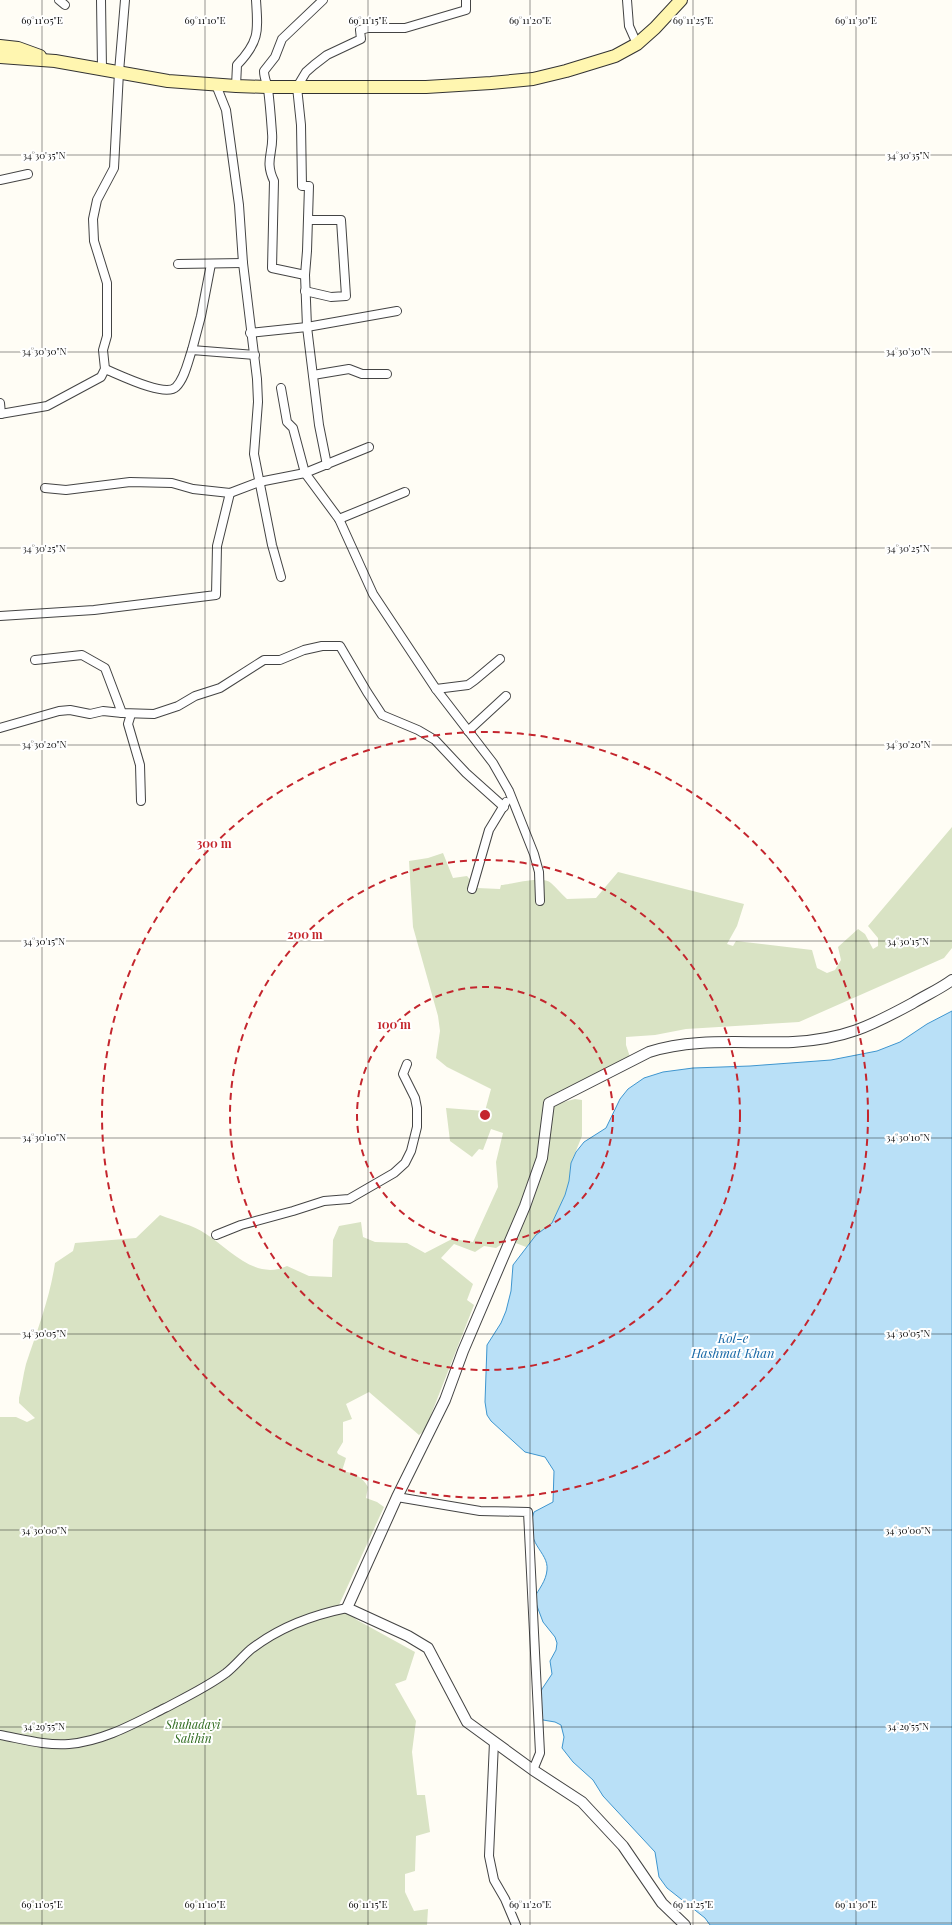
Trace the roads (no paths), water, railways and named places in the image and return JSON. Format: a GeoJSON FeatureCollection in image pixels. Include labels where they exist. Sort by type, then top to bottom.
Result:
{"type":"FeatureCollection","features":[{"type":"Feature","properties":{"kind":"main road"},"geometry":{"type":"LineString","coordinates":[[0,57],[55,61],[102,68],[168,81],[216,85],[267,87],[426,87],[533,78],[566,71],[614,56],[637,44],[655,28],[681,0]]}},
{"type":"Feature","properties":{"kind":"main road"},"geometry":{"type":"LineString","coordinates":[[0,46],[18,48],[55,61]]}},
{"type":"Feature","properties":{"kind":"street"},"geometry":{"type":"LineString","coordinates":[[101,0],[102,68]]}},
{"type":"Feature","properties":{"kind":"street"},"geometry":{"type":"LineString","coordinates":[[0,403],[1,414],[47,406],[101,377],[105,369],[103,350],[107,336],[107,283],[94,241],[93,219],[97,200],[114,168],[119,72],[125,0]]}},
{"type":"Feature","properties":{"kind":"street"},"geometry":{"type":"LineString","coordinates":[[236,86],[237,65],[247,55],[256,41],[258,24],[256,0]]}},
{"type":"Feature","properties":{"kind":"street"},"geometry":{"type":"LineString","coordinates":[[305,275],[272,268],[274,181],[269,171],[268,160],[273,135],[264,72],[275,57],[282,39],[323,0]]}},
{"type":"Feature","properties":{"kind":"street"},"geometry":{"type":"LineString","coordinates":[[327,465],[319,425],[307,327],[305,275],[308,186],[302,186],[301,125],[297,87],[306,72],[314,64],[327,55],[361,39],[360,30],[368,28],[405,28],[466,10],[466,0]]}},
{"type":"Feature","properties":{"kind":"street"},"geometry":{"type":"LineString","coordinates":[[627,0],[629,26],[637,44]]}},
{"type":"Feature","properties":{"kind":"street"},"geometry":{"type":"LineString","coordinates":[[216,85],[226,110],[239,205],[250,333],[255,355],[258,402],[254,454],[272,545],[282,577]]}},
{"type":"Feature","properties":{"kind":"street"},"geometry":{"type":"LineString","coordinates":[[0,180],[28,174]]}},
{"type":"Feature","properties":{"kind":"street"},"geometry":{"type":"LineString","coordinates":[[305,291],[331,297],[346,296],[341,220],[308,220]]}},
{"type":"Feature","properties":{"kind":"street"},"geometry":{"type":"LineString","coordinates":[[178,264],[243,263]]}},
{"type":"Feature","properties":{"kind":"street"},"geometry":{"type":"LineString","coordinates":[[105,369],[142,385],[168,390],[175,388],[181,380],[192,350],[201,316],[210,264]]}},
{"type":"Feature","properties":{"kind":"street"},"geometry":{"type":"LineString","coordinates":[[250,333],[307,327],[397,311]]}},
{"type":"Feature","properties":{"kind":"street"},"geometry":{"type":"LineString","coordinates":[[192,350],[255,355]]}},
{"type":"Feature","properties":{"kind":"street"},"geometry":{"type":"LineString","coordinates":[[313,375],[349,369],[362,374],[387,374]]}},
{"type":"Feature","properties":{"kind":"street"},"geometry":{"type":"LineString","coordinates":[[281,388],[287,422],[293,428],[305,473],[339,519],[373,594],[436,689],[493,763],[510,794],[534,854],[539,872],[540,901]]}},
{"type":"Feature","properties":{"kind":"street"},"geometry":{"type":"LineString","coordinates":[[45,488],[66,490],[130,482],[172,483],[193,489],[230,493],[259,482],[305,473],[327,465],[345,455],[369,447]]}},
{"type":"Feature","properties":{"kind":"street"},"geometry":{"type":"LineString","coordinates":[[339,519],[405,492]]}},
{"type":"Feature","properties":{"kind":"street"},"geometry":{"type":"LineString","coordinates":[[0,616],[94,610],[216,595],[217,546],[230,493]]}},
{"type":"Feature","properties":{"kind":"street"},"geometry":{"type":"LineString","coordinates":[[0,728],[58,711],[70,710],[90,714],[103,711],[131,714],[154,714],[178,706],[195,696],[220,688],[264,660],[280,660],[304,650],[322,646],[340,646],[382,715],[418,730],[435,740],[466,773],[504,807]]}},
{"type":"Feature","properties":{"kind":"street"},"geometry":{"type":"LineString","coordinates":[[35,660],[82,655],[95,661],[105,668],[122,713]]}},
{"type":"Feature","properties":{"kind":"street"},"geometry":{"type":"LineString","coordinates":[[436,689],[468,685],[500,659]]}},
{"type":"Feature","properties":{"kind":"street"},"geometry":{"type":"LineString","coordinates":[[468,731],[506,696]]}},
{"type":"Feature","properties":{"kind":"street"},"geometry":{"type":"LineString","coordinates":[[131,714],[128,724],[140,765],[141,801]]}},
{"type":"Feature","properties":{"kind":"street"},"geometry":{"type":"LineString","coordinates":[[472,889],[488,830],[504,807],[510,794]]}},
{"type":"Feature","properties":{"kind":"street"},"geometry":{"type":"LineString","coordinates":[[347,1608],[397,1497],[445,1400],[463,1351],[525,1206],[542,1158],[549,1103],[649,1052],[658,1049],[686,1044],[722,1042],[793,1042],[831,1038],[851,1033],[875,1023],[952,980]]}},
{"type":"Feature","properties":{"kind":"street"},"geometry":{"type":"LineString","coordinates":[[216,1235],[241,1225],[293,1212],[324,1201],[349,1199],[394,1173],[405,1163],[411,1151],[417,1127],[417,1108],[415,1098],[403,1074],[407,1064]]}},
{"type":"Feature","properties":{"kind":"street"},"geometry":{"type":"LineString","coordinates":[[397,1497],[480,1510],[528,1512],[540,1753],[533,1770]]}},
{"type":"Feature","properties":{"kind":"street"},"geometry":{"type":"LineString","coordinates":[[0,1735],[41,1742],[68,1744],[92,1740],[124,1729],[202,1689],[226,1673],[251,1650],[277,1631],[324,1613],[347,1608],[408,1636],[428,1648],[467,1722],[533,1770],[582,1802],[623,1846],[662,1903],[685,1925]]}},
{"type":"Feature","properties":{"kind":"street"},"geometry":{"type":"LineString","coordinates":[[494,1742],[489,1856],[494,1880],[505,1899],[516,1925]]}},
{"type":"Feature","properties":{"kind":"water","name":"Kol-e Hashmat Khan"},"geometry":{"type":"Polygon","coordinates":[[[952,1011],[952,1925],[710,1925],[705,1918],[667,1888],[659,1877],[655,1852],[603,1796],[593,1780],[573,1762],[562,1748],[564,1737],[561,1725],[555,1722],[543,1720],[537,1702],[542,1689],[552,1674],[550,1661],[556,1650],[557,1643],[555,1637],[543,1622],[534,1598],[544,1581],[547,1563],[534,1539],[531,1523],[534,1512],[553,1502],[554,1471],[545,1457],[525,1452],[491,1421],[487,1415],[485,1402],[487,1345],[501,1323],[506,1311],[511,1291],[513,1265],[536,1235],[552,1223],[565,1195],[569,1181],[571,1163],[576,1152],[584,1142],[606,1128],[620,1099],[628,1089],[644,1078],[663,1072],[693,1068],[750,1066],[831,1060],[877,1051],[900,1042],[927,1024],[952,1011]]]}},
{"type":"Feature","properties":{"kind":"park label","name":"Shuhadayi Salihin"},"geometry":{"type":"Point","coordinates":[193,1731]}}]}
